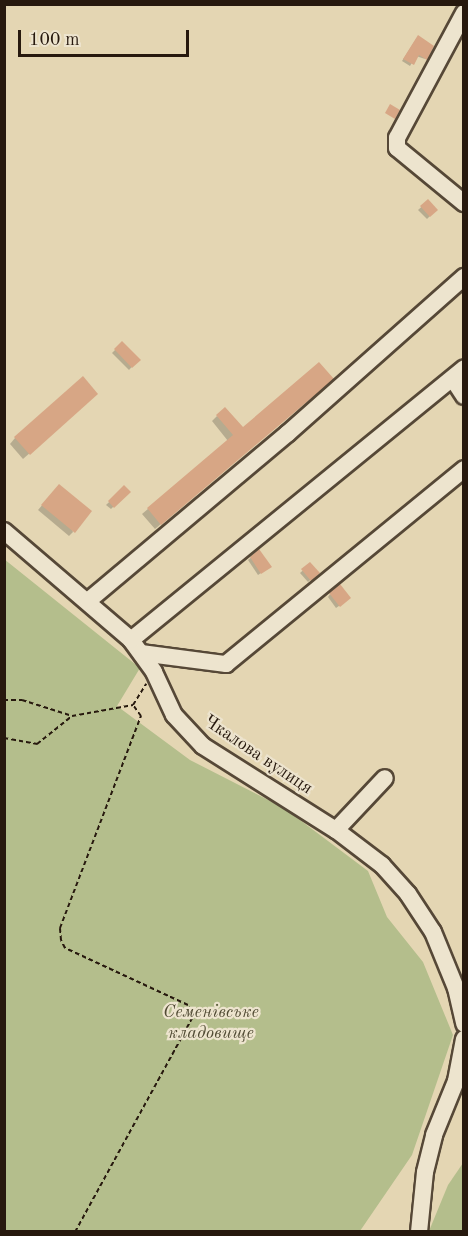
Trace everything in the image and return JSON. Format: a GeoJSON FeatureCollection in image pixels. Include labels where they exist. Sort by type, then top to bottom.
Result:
{"type":"FeatureCollection","features":[{"type":"Feature","properties":{"kind":"street"},"geometry":{"type":"LineString","coordinates":[[464,13],[398,138],[397,148],[464,203]]}},
{"type":"Feature","properties":{"kind":"street"},"geometry":{"type":"LineString","coordinates":[[88,601],[287,434],[464,277]]}},
{"type":"Feature","properties":{"kind":"street"},"geometry":{"type":"LineString","coordinates":[[136,646],[458,374],[464,396]]}},
{"type":"Feature","properties":{"kind":"street"},"geometry":{"type":"LineString","coordinates":[[136,646],[226,664],[464,469]]}},
{"type":"Feature","properties":{"kind":"street","name":"Чкалова вулиця"},"geometry":{"type":"LineString","coordinates":[[4,531],[88,601],[136,646],[153,672],[174,715],[203,746],[336,830],[382,864],[408,894],[433,932],[456,988],[464,1024]]}},
{"type":"Feature","properties":{"kind":"street"},"geometry":{"type":"LineString","coordinates":[[336,830],[385,778]]}},
{"type":"Feature","properties":{"kind":"street"},"geometry":{"type":"LineString","coordinates":[[416,1228],[432,1144],[456,1081],[464,1039]]}},
{"type":"Feature","properties":{"kind":"path"},"geometry":{"type":"LineString","coordinates":[[4,700],[22,700],[72,716],[133,705],[153,672]]}},
{"type":"Feature","properties":{"kind":"path"},"geometry":{"type":"LineString","coordinates":[[75,1232],[192,1018],[188,1005],[65,948],[61,940],[60,928],[141,716],[133,705]]}},
{"type":"Feature","properties":{"kind":"path"},"geometry":{"type":"LineString","coordinates":[[4,738],[37,744],[72,716]]}},
{"type":"Feature","properties":{"kind":"green space","name":"Семенівське кладовище"},"geometry":{"type":"Polygon","coordinates":[[[4,559],[140,668],[117,706],[190,760],[284,808],[368,871],[387,917],[423,962],[453,1035],[412,1155],[360,1231],[5,1231],[4,559]]]}},
{"type":"Feature","properties":{"kind":"green space"},"geometry":{"type":"Polygon","coordinates":[[[463,1163],[463,1231],[429,1231],[448,1185],[463,1163]]]}},
{"type":"Feature","properties":{"kind":"building"},"geometry":{"type":"Polygon","coordinates":[[[418,35],[434,46],[427,60],[419,55],[414,65],[403,59],[418,35]]]}},
{"type":"Feature","properties":{"kind":"building"},"geometry":{"type":"Polygon","coordinates":[[[390,104],[400,110],[395,119],[385,113],[390,104]]]}},
{"type":"Feature","properties":{"kind":"building"},"geometry":{"type":"Polygon","coordinates":[[[428,199],[438,210],[430,217],[420,206],[428,199]]]}},
{"type":"Feature","properties":{"kind":"building"},"geometry":{"type":"Polygon","coordinates":[[[122,341],[141,360],[132,368],[114,349],[122,341]]]}},
{"type":"Feature","properties":{"kind":"building"},"geometry":{"type":"Polygon","coordinates":[[[319,362],[334,379],[161,525],[147,508],[233,435],[216,415],[225,407],[243,427],[319,362]]]}},
{"type":"Feature","properties":{"kind":"building"},"geometry":{"type":"Polygon","coordinates":[[[83,376],[98,394],[30,455],[14,437],[83,376]]]}},
{"type":"Feature","properties":{"kind":"building"},"geometry":{"type":"Polygon","coordinates":[[[59,484],[92,511],[75,533],[41,505],[59,484]]]}},
{"type":"Feature","properties":{"kind":"building"},"geometry":{"type":"Polygon","coordinates":[[[124,485],[131,492],[114,508],[108,501],[124,485]]]}},
{"type":"Feature","properties":{"kind":"building"},"geometry":{"type":"Polygon","coordinates":[[[259,549],[272,567],[261,574],[250,557],[259,549]]]}},
{"type":"Feature","properties":{"kind":"building"},"geometry":{"type":"Polygon","coordinates":[[[310,562],[320,573],[311,581],[301,569],[310,562]]]}},
{"type":"Feature","properties":{"kind":"building"},"geometry":{"type":"Polygon","coordinates":[[[340,584],[351,598],[340,607],[329,593],[340,584]]]}}]}
